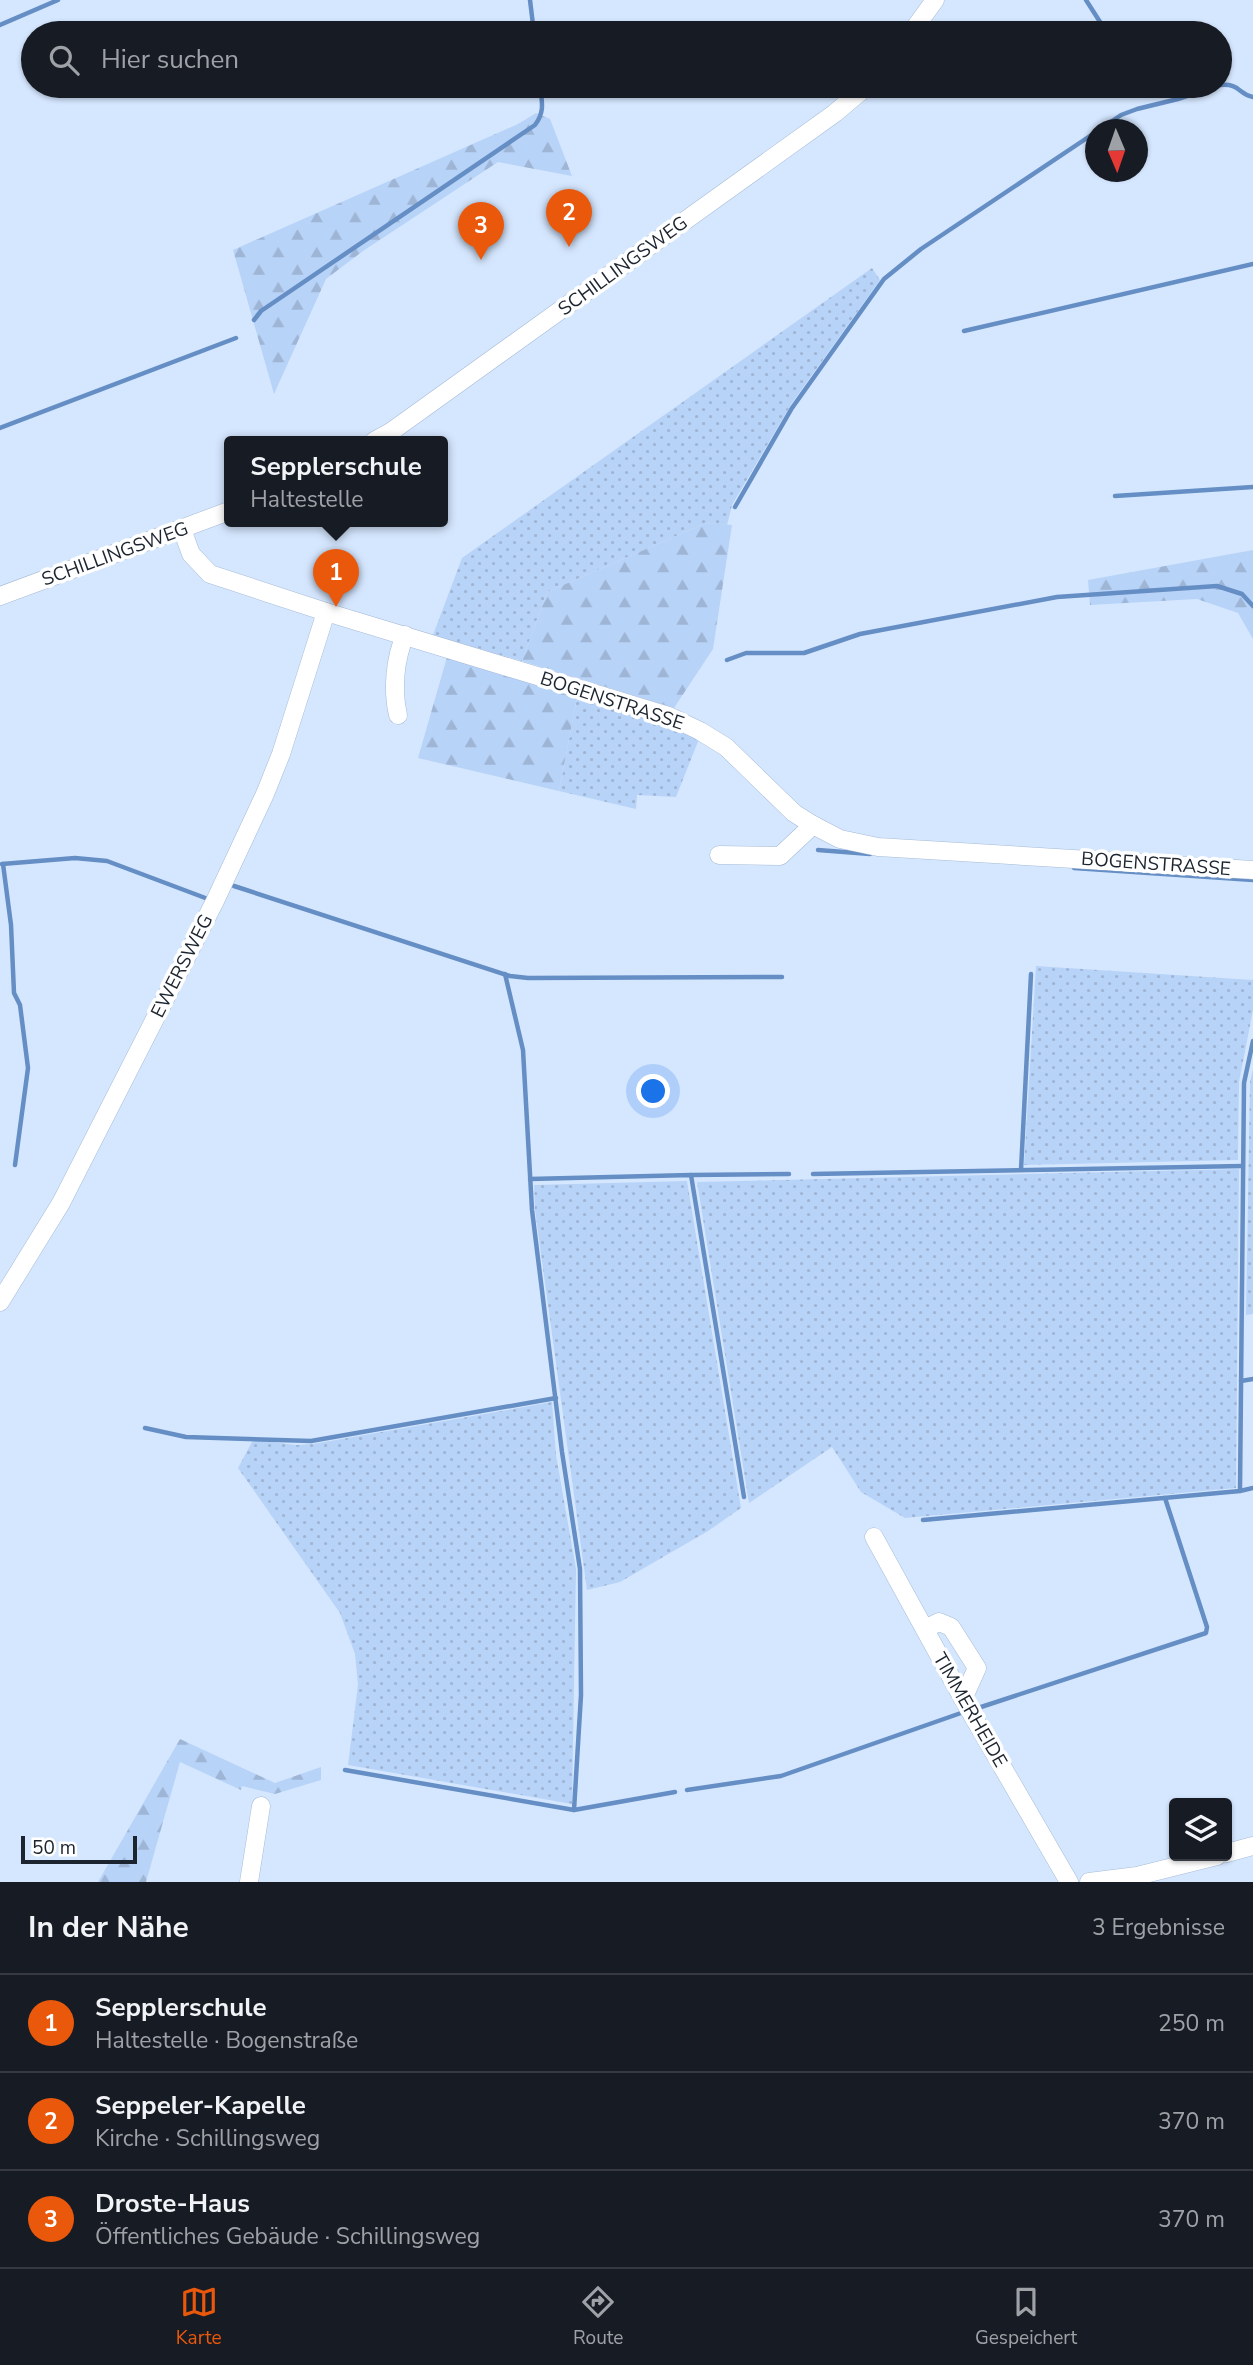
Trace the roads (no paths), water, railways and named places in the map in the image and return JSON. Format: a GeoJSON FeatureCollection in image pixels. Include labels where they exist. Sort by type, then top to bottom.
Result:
{"type":"FeatureCollection","features":[{"type":"Feature","properties":{"kind":"street"},"geometry":{"type":"LineString","coordinates":[[920,21],[935,0]]}},
{"type":"Feature","properties":{"kind":"street","name":"SCHILLINGSWEG"},"geometry":{"type":"LineString","coordinates":[[383,436],[853,98]]}},
{"type":"Feature","properties":{"kind":"street","name":"SCHILLINGSWEG"},"geometry":{"type":"LineString","coordinates":[[0,596],[224,513]]}},
{"type":"Feature","properties":{"kind":"street","name":"BOGENSTRASSE"},"geometry":{"type":"LineString","coordinates":[[182,529],[191,554],[210,574],[669,716],[726,747],[794,813],[840,839],[878,847],[1253,870]]}},
{"type":"Feature","properties":{"kind":"street","name":"EWERSWEG"},"geometry":{"type":"LineString","coordinates":[[0,1302],[61,1203],[215,901],[281,754],[326,612]]}},
{"type":"Feature","properties":{"kind":"street"},"geometry":{"type":"LineString","coordinates":[[398,715],[395,701],[398,652],[405,635]]}},
{"type":"Feature","properties":{"kind":"street"},"geometry":{"type":"LineString","coordinates":[[719,855],[780,856],[813,825]]}},
{"type":"Feature","properties":{"kind":"street","name":"TIMMERHEIDE"},"geometry":{"type":"LineString","coordinates":[[874,1537],[963,1699],[1069,1882]]}},
{"type":"Feature","properties":{"kind":"street"},"geometry":{"type":"LineString","coordinates":[[925,1629],[939,1622],[951,1626],[977,1668],[963,1699]]}},
{"type":"Feature","properties":{"kind":"street"},"geometry":{"type":"LineString","coordinates":[[249,1882],[261,1806]]}},
{"type":"Feature","properties":{"kind":"street"},"geometry":{"type":"LineString","coordinates":[[1232,1852],[1253,1846]]}},
{"type":"Feature","properties":{"kind":"street"},"geometry":{"type":"LineString","coordinates":[[1089,1882],[1137,1876],[1197,1861]]}},
{"type":"Feature","properties":{"kind":"waterway"},"geometry":{"type":"LineString","coordinates":[[0,25],[58,0]]}},
{"type":"Feature","properties":{"kind":"waterway"},"geometry":{"type":"LineString","coordinates":[[530,0],[533,21]]}},
{"type":"Feature","properties":{"kind":"waterway"},"geometry":{"type":"LineString","coordinates":[[1086,0],[1099,21]]}},
{"type":"Feature","properties":{"kind":"waterway"},"geometry":{"type":"LineString","coordinates":[[1232,86],[1253,97]]}},
{"type":"Feature","properties":{"kind":"waterway"},"geometry":{"type":"LineString","coordinates":[[254,320],[261,311],[535,125],[542,111],[542,98]]}},
{"type":"Feature","properties":{"kind":"waterway"},"geometry":{"type":"LineString","coordinates":[[1115,119],[1137,109],[1181,98]]}},
{"type":"Feature","properties":{"kind":"waterway"},"geometry":{"type":"LineString","coordinates":[[735,507],[792,408],[884,279],[921,249],[1085,139]]}},
{"type":"Feature","properties":{"kind":"waterway"},"geometry":{"type":"LineString","coordinates":[[964,331],[1253,264]]}},
{"type":"Feature","properties":{"kind":"waterway"},"geometry":{"type":"LineString","coordinates":[[0,428],[236,338]]}},
{"type":"Feature","properties":{"kind":"waterway"},"geometry":{"type":"LineString","coordinates":[[1115,496],[1253,487]]}},
{"type":"Feature","properties":{"kind":"waterway"},"geometry":{"type":"LineString","coordinates":[[727,660],[746,653],[804,653],[860,634],[1057,597],[1217,586],[1242,594],[1253,606]]}},
{"type":"Feature","properties":{"kind":"waterway"},"geometry":{"type":"LineString","coordinates":[[818,850],[870,854]]}},
{"type":"Feature","properties":{"kind":"waterway"},"geometry":{"type":"LineString","coordinates":[[2,864],[75,858],[107,861],[208,899]]}},
{"type":"Feature","properties":{"kind":"waterway"},"geometry":{"type":"LineString","coordinates":[[3,864],[11,925],[14,993],[20,1005],[28,1068],[15,1165]]}},
{"type":"Feature","properties":{"kind":"waterway"},"geometry":{"type":"LineString","coordinates":[[1074,868],[1253,880]]}},
{"type":"Feature","properties":{"kind":"waterway"},"geometry":{"type":"LineString","coordinates":[[234,886],[510,976],[782,977]]}},
{"type":"Feature","properties":{"kind":"waterway"},"geometry":{"type":"LineString","coordinates":[[505,974],[523,1050],[532,1210],[562,1452],[580,1569],[581,1695],[574,1810]]}},
{"type":"Feature","properties":{"kind":"waterway"},"geometry":{"type":"LineString","coordinates":[[1021,1170],[1031,974]]}},
{"type":"Feature","properties":{"kind":"waterway"},"geometry":{"type":"LineString","coordinates":[[1240,1491],[1244,1083],[1253,1041]]}},
{"type":"Feature","properties":{"kind":"waterway"},"geometry":{"type":"LineString","coordinates":[[813,1174],[1243,1166]]}},
{"type":"Feature","properties":{"kind":"waterway"},"geometry":{"type":"LineString","coordinates":[[691,1175],[789,1174]]}},
{"type":"Feature","properties":{"kind":"waterway"},"geometry":{"type":"LineString","coordinates":[[530,1179],[691,1175],[744,1497]]}},
{"type":"Feature","properties":{"kind":"waterway"},"geometry":{"type":"LineString","coordinates":[[1241,1381],[1253,1379]]}},
{"type":"Feature","properties":{"kind":"waterway"},"geometry":{"type":"LineString","coordinates":[[145,1428],[186,1437],[311,1441],[556,1398]]}},
{"type":"Feature","properties":{"kind":"waterway"},"geometry":{"type":"LineString","coordinates":[[923,1520],[1253,1488]]}},
{"type":"Feature","properties":{"kind":"waterway"},"geometry":{"type":"LineString","coordinates":[[978,1708],[1206,1633],[1207,1627],[1165,1498]]}},
{"type":"Feature","properties":{"kind":"waterway"},"geometry":{"type":"LineString","coordinates":[[687,1790],[781,1776],[961,1713]]}},
{"type":"Feature","properties":{"kind":"waterway"},"geometry":{"type":"LineString","coordinates":[[345,1770],[574,1810],[675,1792]]}},
{"type":"Feature","properties":{"kind":"place","name":"Seppeler-Kapelle"},"geometry":{"type":"Point","coordinates":[569,247]}},
{"type":"Feature","properties":{"kind":"place","name":"Droste-Haus"},"geometry":{"type":"Point","coordinates":[481,260]}},
{"type":"Feature","properties":{"kind":"place","name":"Sepplerschule"},"geometry":{"type":"Point","coordinates":[336,607]}}]}
